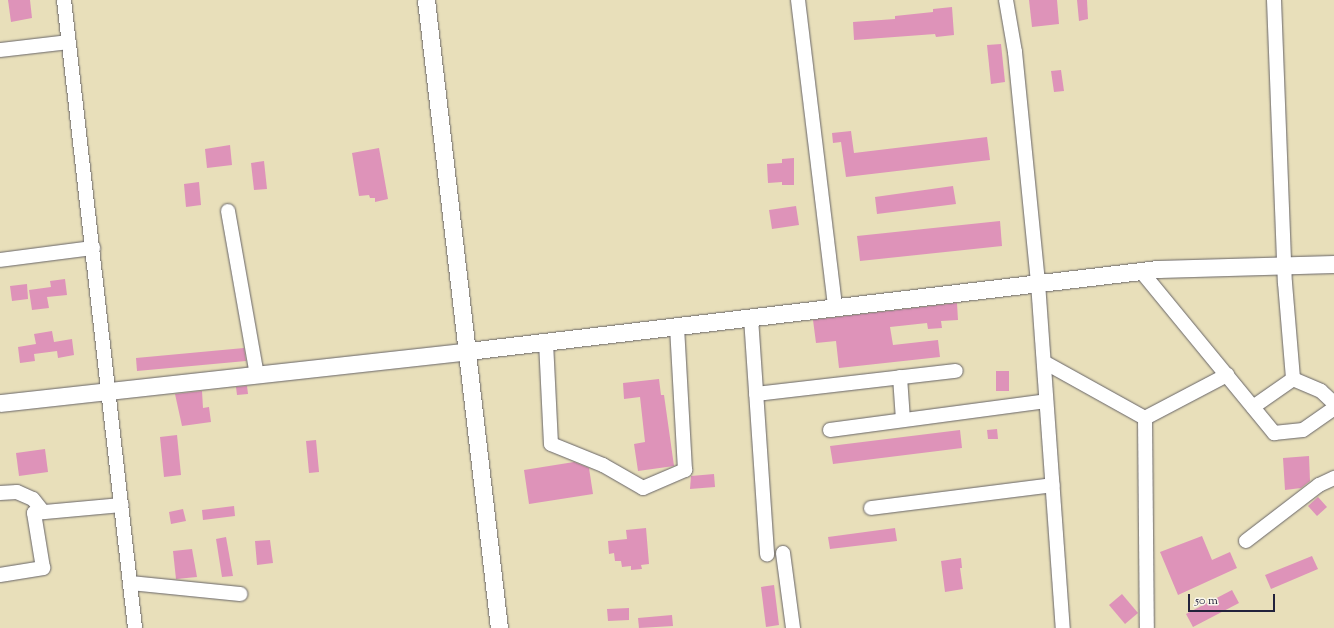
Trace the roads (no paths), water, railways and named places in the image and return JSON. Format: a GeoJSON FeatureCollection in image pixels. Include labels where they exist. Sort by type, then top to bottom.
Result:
{"type":"FeatureCollection","features":[{"type":"Feature","properties":{"kind":"street"},"geometry":{"type":"LineString","coordinates":[[64,0],[135,628]]}},
{"type":"Feature","properties":{"kind":"street"},"geometry":{"type":"LineString","coordinates":[[426,0],[499,628]]}},
{"type":"Feature","properties":{"kind":"street"},"geometry":{"type":"LineString","coordinates":[[798,0],[835,308]]}},
{"type":"Feature","properties":{"kind":"street"},"geometry":{"type":"LineString","coordinates":[[1006,0],[1015,52],[1038,283],[1063,628]]}},
{"type":"Feature","properties":{"kind":"street"},"geometry":{"type":"LineString","coordinates":[[1274,0],[1285,266],[1293,379]]}},
{"type":"Feature","properties":{"kind":"street"},"geometry":{"type":"LineString","coordinates":[[0,50],[69,42]]}},
{"type":"Feature","properties":{"kind":"street"},"geometry":{"type":"LineString","coordinates":[[228,211],[257,375]]}},
{"type":"Feature","properties":{"kind":"street"},"geometry":{"type":"LineString","coordinates":[[0,260],[93,248]]}},
{"type":"Feature","properties":{"kind":"street"},"geometry":{"type":"LineString","coordinates":[[0,403],[468,352],[1158,269],[1334,264]]}},
{"type":"Feature","properties":{"kind":"street"},"geometry":{"type":"LineString","coordinates":[[1141,271],[1274,433],[1303,430],[1334,408]]}},
{"type":"Feature","properties":{"kind":"street"},"geometry":{"type":"LineString","coordinates":[[751,318],[767,554]]}},
{"type":"Feature","properties":{"kind":"street"},"geometry":{"type":"LineString","coordinates":[[546,342],[551,444],[603,465],[643,488],[685,470],[677,326]]}},
{"type":"Feature","properties":{"kind":"street"},"geometry":{"type":"LineString","coordinates":[[1044,362],[1145,418]]}},
{"type":"Feature","properties":{"kind":"street"},"geometry":{"type":"LineString","coordinates":[[756,394],[956,371]]}},
{"type":"Feature","properties":{"kind":"street"},"geometry":{"type":"LineString","coordinates":[[1145,418],[1227,375]]}},
{"type":"Feature","properties":{"kind":"street"},"geometry":{"type":"LineString","coordinates":[[900,377],[903,420]]}},
{"type":"Feature","properties":{"kind":"street"},"geometry":{"type":"LineString","coordinates":[[1293,379],[1322,391],[1334,403]]}},
{"type":"Feature","properties":{"kind":"street"},"geometry":{"type":"LineString","coordinates":[[1253,407],[1293,379]]}},
{"type":"Feature","properties":{"kind":"street"},"geometry":{"type":"LineString","coordinates":[[830,430],[1046,401]]}},
{"type":"Feature","properties":{"kind":"street"},"geometry":{"type":"LineString","coordinates":[[1145,418],[1147,628]]}},
{"type":"Feature","properties":{"kind":"street"},"geometry":{"type":"LineString","coordinates":[[1246,542],[1319,485],[1334,478]]}},
{"type":"Feature","properties":{"kind":"street"},"geometry":{"type":"LineString","coordinates":[[871,508],[1053,486]]}},
{"type":"Feature","properties":{"kind":"street"},"geometry":{"type":"LineString","coordinates":[[0,493],[17,492],[33,499],[43,512]]}},
{"type":"Feature","properties":{"kind":"street"},"geometry":{"type":"LineString","coordinates":[[0,575],[43,568],[34,513],[122,505]]}},
{"type":"Feature","properties":{"kind":"street"},"geometry":{"type":"LineString","coordinates":[[783,554],[794,628]]}},
{"type":"Feature","properties":{"kind":"street"},"geometry":{"type":"LineString","coordinates":[[130,583],[240,594]]}}]}
